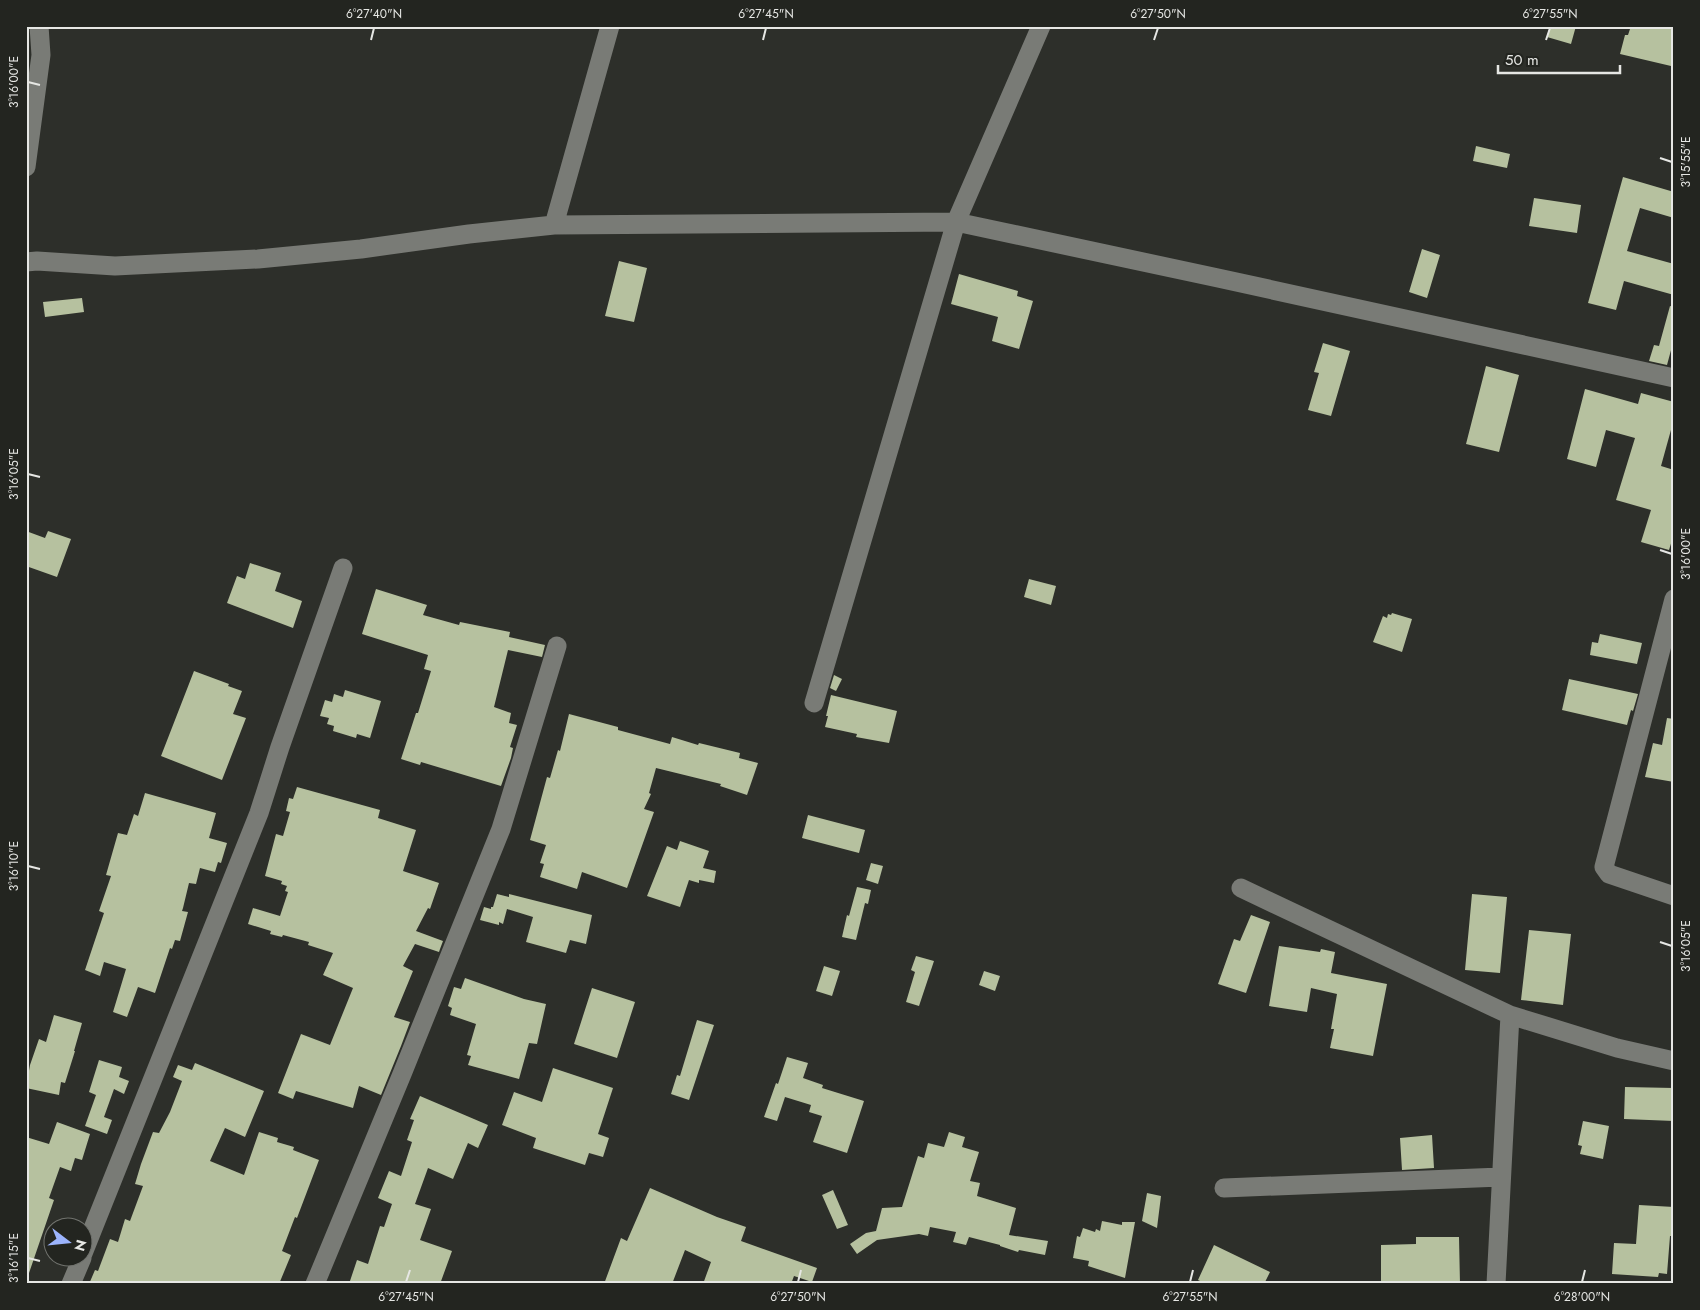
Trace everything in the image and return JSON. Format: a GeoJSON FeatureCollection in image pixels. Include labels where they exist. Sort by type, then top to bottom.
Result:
{"type":"FeatureCollection","features":[{"type":"Feature","properties":{"kind":"street"},"geometry":{"type":"LineString","coordinates":[[26,167],[41,55],[40,26]]}},
{"type":"Feature","properties":{"kind":"street"},"geometry":{"type":"LineString","coordinates":[[554,225],[610,26]]}},
{"type":"Feature","properties":{"kind":"street"},"geometry":{"type":"LineString","coordinates":[[814,703],[956,222],[1041,26]]}},
{"type":"Feature","properties":{"kind":"street"},"geometry":{"type":"LineString","coordinates":[[26,262],[115,266],[258,259],[361,249],[469,234],[554,225],[956,222],[1674,378]]}},
{"type":"Feature","properties":{"kind":"street"},"geometry":{"type":"LineString","coordinates":[[92,1232],[259,813],[280,747],[343,568]]}},
{"type":"Feature","properties":{"kind":"street"},"geometry":{"type":"LineString","coordinates":[[1674,599],[1604,867],[1609,874],[1674,896]]}},
{"type":"Feature","properties":{"kind":"street"},"geometry":{"type":"LineString","coordinates":[[315,1284],[501,829],[557,646]]}},
{"type":"Feature","properties":{"kind":"street"},"geometry":{"type":"LineString","coordinates":[[1241,888],[1510,1015],[1617,1048],[1674,1061]]}},
{"type":"Feature","properties":{"kind":"street"},"geometry":{"type":"LineString","coordinates":[[1496,1284],[1510,1015]]}},
{"type":"Feature","properties":{"kind":"street"},"geometry":{"type":"LineString","coordinates":[[1224,1188],[1501,1177]]}},
{"type":"Feature","properties":{"kind":"street"},"geometry":{"type":"LineString","coordinates":[[71,1284],[78,1268]]}},
{"type":"Feature","properties":{"kind":"building"},"geometry":{"type":"Polygon","coordinates":[[[1550,26],[1576,26],[1571,44],[1547,37],[1550,26]]]}},
{"type":"Feature","properties":{"kind":"building"},"geometry":{"type":"Polygon","coordinates":[[[1631,26],[1674,26],[1674,55],[1671,66],[1620,54],[1625,35],[1628,35],[1631,26]]]}},
{"type":"Feature","properties":{"kind":"building"},"geometry":{"type":"Polygon","coordinates":[[[1476,146],[1510,154],[1507,168],[1473,161],[1476,146]]]}},
{"type":"Feature","properties":{"kind":"building"},"geometry":{"type":"Polygon","coordinates":[[[1623,177],[1674,192],[1674,218],[1640,208],[1627,251],[1674,264],[1674,295],[1624,281],[1616,310],[1588,303],[1623,177]]]}},
{"type":"Feature","properties":{"kind":"building"},"geometry":{"type":"Polygon","coordinates":[[[1534,198],[1581,205],[1577,233],[1529,226],[1534,198]]]}},
{"type":"Feature","properties":{"kind":"building"},"geometry":{"type":"Polygon","coordinates":[[[1422,249],[1440,255],[1427,298],[1409,292],[1422,249]]]}},
{"type":"Feature","properties":{"kind":"building"},"geometry":{"type":"Polygon","coordinates":[[[619,261],[647,268],[634,322],[605,316],[619,261]]]}},
{"type":"Feature","properties":{"kind":"building"},"geometry":{"type":"Polygon","coordinates":[[[959,274],[1018,291],[1017,296],[1033,301],[1019,349],[992,341],[998,317],[951,304],[959,274]]]}},
{"type":"Feature","properties":{"kind":"building"},"geometry":{"type":"Polygon","coordinates":[[[82,298],[84,312],[45,317],[43,302],[82,298]]]}},
{"type":"Feature","properties":{"kind":"building"},"geometry":{"type":"Polygon","coordinates":[[[1670,306],[1674,307],[1674,339],[1667,365],[1649,361],[1654,345],[1659,346],[1670,306]]]}},
{"type":"Feature","properties":{"kind":"building"},"geometry":{"type":"Polygon","coordinates":[[[1323,343],[1350,351],[1331,416],[1308,410],[1319,373],[1314,372],[1323,343]]]}},
{"type":"Feature","properties":{"kind":"building"},"geometry":{"type":"Polygon","coordinates":[[[1486,366],[1519,375],[1499,452],[1466,444],[1486,366]]]}},
{"type":"Feature","properties":{"kind":"building"},"geometry":{"type":"Polygon","coordinates":[[[1585,389],[1638,404],[1641,393],[1674,402],[1674,419],[1661,466],[1674,470],[1674,534],[1669,550],[1641,542],[1651,510],[1616,500],[1635,438],[1606,430],[1596,467],[1567,459],[1585,389]]]}},
{"type":"Feature","properties":{"kind":"building"},"geometry":{"type":"Polygon","coordinates":[[[26,531],[45,538],[48,531],[71,539],[57,577],[26,566],[26,531]]]}},
{"type":"Feature","properties":{"kind":"building"},"geometry":{"type":"Polygon","coordinates":[[[250,563],[281,573],[275,591],[302,601],[293,628],[227,603],[237,576],[245,579],[250,563]]]}},
{"type":"Feature","properties":{"kind":"building"},"geometry":{"type":"Polygon","coordinates":[[[1029,579],[1056,586],[1051,605],[1024,597],[1029,579]]]}},
{"type":"Feature","properties":{"kind":"building"},"geometry":{"type":"Polygon","coordinates":[[[376,589],[427,605],[423,615],[459,625],[460,622],[510,632],[509,637],[545,645],[542,657],[508,650],[494,707],[511,713],[509,723],[517,725],[510,747],[513,748],[511,758],[501,786],[421,762],[420,765],[401,759],[431,671],[424,669],[428,655],[362,634],[376,589]]]}},
{"type":"Feature","properties":{"kind":"building"},"geometry":{"type":"Polygon","coordinates":[[[1392,613],[1412,619],[1402,652],[1373,642],[1383,616],[1387,618],[1388,614],[1391,615],[1392,613]]]}},
{"type":"Feature","properties":{"kind":"building"},"geometry":{"type":"Polygon","coordinates":[[[1600,634],[1642,643],[1637,664],[1590,655],[1592,642],[1598,643],[1600,634]]]}},
{"type":"Feature","properties":{"kind":"building"},"geometry":{"type":"Polygon","coordinates":[[[194,671],[242,691],[233,714],[246,718],[222,780],[161,756],[194,671]]]}},
{"type":"Feature","properties":{"kind":"building"},"geometry":{"type":"Polygon","coordinates":[[[834,675],[842,679],[836,691],[830,688],[834,675]]]}},
{"type":"Feature","properties":{"kind":"building"},"geometry":{"type":"Polygon","coordinates":[[[1569,679],[1638,694],[1627,725],[1562,710],[1569,679]]]}},
{"type":"Feature","properties":{"kind":"building"},"geometry":{"type":"Polygon","coordinates":[[[345,690],[381,701],[370,738],[357,734],[356,738],[333,731],[334,726],[327,724],[329,718],[320,716],[325,700],[332,702],[334,694],[343,697],[345,690]]]}},
{"type":"Feature","properties":{"kind":"building"},"geometry":{"type":"Polygon","coordinates":[[[831,695],[897,711],[889,743],[856,737],[857,734],[825,727],[831,695]]]}},
{"type":"Feature","properties":{"kind":"building"},"geometry":{"type":"Polygon","coordinates":[[[569,714],[670,744],[672,737],[698,745],[699,743],[740,753],[739,758],[758,763],[747,795],[720,786],[721,784],[656,768],[649,793],[651,794],[644,809],[654,812],[627,888],[582,872],[577,889],[540,877],[544,864],[540,863],[546,845],[530,840],[547,777],[550,778],[558,750],[560,751],[569,714]]]}},
{"type":"Feature","properties":{"kind":"building"},"geometry":{"type":"Polygon","coordinates":[[[1667,718],[1674,719],[1674,782],[1645,777],[1653,743],[1662,745],[1667,718]]]}},
{"type":"Feature","properties":{"kind":"building"},"geometry":{"type":"Polygon","coordinates":[[[297,787],[380,810],[378,818],[416,830],[403,871],[439,883],[430,909],[428,908],[416,931],[443,941],[439,952],[415,944],[403,966],[413,971],[394,1017],[410,1022],[401,1046],[381,1095],[359,1086],[353,1108],[296,1091],[293,1099],[278,1093],[301,1034],[330,1045],[353,988],[323,975],[333,953],[308,945],[309,942],[283,935],[282,937],[270,934],[271,931],[248,924],[253,908],[280,916],[288,892],[285,891],[287,886],[281,884],[282,881],[265,876],[276,834],[283,836],[290,812],[286,811],[289,798],[293,799],[297,787]]]}},
{"type":"Feature","properties":{"kind":"building"},"geometry":{"type":"Polygon","coordinates":[[[145,793],[216,813],[209,838],[227,843],[221,863],[218,862],[215,872],[200,868],[196,884],[189,883],[182,911],[188,912],[180,941],[175,940],[172,949],[170,948],[155,993],[138,987],[127,1017],[113,1012],[126,969],[104,962],[100,976],[85,970],[104,913],[99,911],[111,876],[106,875],[118,833],[127,835],[134,814],[138,816],[145,793]]]}},
{"type":"Feature","properties":{"kind":"building"},"geometry":{"type":"Polygon","coordinates":[[[808,815],[865,830],[859,853],[802,838],[808,815]]]}},
{"type":"Feature","properties":{"kind":"building"},"geometry":{"type":"Polygon","coordinates":[[[680,841],[709,851],[703,868],[716,871],[714,883],[699,880],[699,883],[689,880],[680,907],[647,896],[667,846],[677,850],[680,841]]]}},
{"type":"Feature","properties":{"kind":"building"},"geometry":{"type":"Polygon","coordinates":[[[871,863],[883,866],[878,884],[866,880],[871,863]]]}},
{"type":"Feature","properties":{"kind":"building"},"geometry":{"type":"Polygon","coordinates":[[[857,887],[871,890],[868,904],[865,903],[856,940],[842,937],[847,915],[849,916],[857,887]]]}},
{"type":"Feature","properties":{"kind":"building"},"geometry":{"type":"Polygon","coordinates":[[[497,894],[509,897],[509,894],[592,915],[586,944],[570,940],[566,953],[526,942],[533,917],[507,909],[503,924],[499,922],[499,925],[480,920],[484,907],[491,909],[493,907],[497,894]]]}},
{"type":"Feature","properties":{"kind":"building"},"geometry":{"type":"Polygon","coordinates":[[[1472,894],[1507,897],[1500,973],[1465,970],[1472,894]]]}},
{"type":"Feature","properties":{"kind":"building"},"geometry":{"type":"Polygon","coordinates":[[[1251,915],[1270,922],[1246,993],[1218,984],[1234,939],[1240,941],[1251,915]]]}},
{"type":"Feature","properties":{"kind":"building"},"geometry":{"type":"Polygon","coordinates":[[[1529,930],[1571,934],[1563,1005],[1521,1000],[1529,930]]]}},
{"type":"Feature","properties":{"kind":"building"},"geometry":{"type":"Polygon","coordinates":[[[1279,946],[1320,952],[1321,949],[1335,952],[1331,973],[1387,984],[1373,1056],[1330,1048],[1334,1029],[1331,1029],[1337,994],[1311,988],[1307,1012],[1269,1006],[1279,946]]]}},
{"type":"Feature","properties":{"kind":"building"},"geometry":{"type":"Polygon","coordinates":[[[916,956],[934,961],[919,1006],[906,1002],[915,972],[911,970],[916,956]]]}},
{"type":"Feature","properties":{"kind":"building"},"geometry":{"type":"Polygon","coordinates":[[[824,966],[840,971],[832,996],[816,991],[824,966]]]}},
{"type":"Feature","properties":{"kind":"building"},"geometry":{"type":"Polygon","coordinates":[[[984,971],[1000,976],[995,991],[979,985],[984,971]]]}},
{"type":"Feature","properties":{"kind":"building"},"geometry":{"type":"Polygon","coordinates":[[[465,978],[524,999],[546,1004],[537,1044],[529,1043],[519,1079],[468,1065],[471,1056],[467,1055],[476,1024],[450,1015],[452,1008],[448,1006],[454,987],[461,989],[465,978]]]}},
{"type":"Feature","properties":{"kind":"building"},"geometry":{"type":"Polygon","coordinates":[[[592,988],[635,1002],[617,1058],[574,1044],[592,988]]]}},
{"type":"Feature","properties":{"kind":"building"},"geometry":{"type":"Polygon","coordinates":[[[54,1015],[82,1023],[65,1083],[61,1082],[59,1095],[26,1088],[30,1065],[39,1039],[46,1042],[54,1015]]]}},
{"type":"Feature","properties":{"kind":"building"},"geometry":{"type":"Polygon","coordinates":[[[697,1020],[714,1025],[689,1100],[671,1094],[677,1075],[680,1076],[697,1020]]]}},
{"type":"Feature","properties":{"kind":"building"},"geometry":{"type":"Polygon","coordinates":[[[787,1057],[808,1063],[803,1078],[823,1085],[822,1088],[864,1101],[847,1153],[813,1142],[822,1116],[809,1112],[811,1105],[785,1097],[777,1121],[764,1117],[787,1057]]]}},
{"type":"Feature","properties":{"kind":"building"},"geometry":{"type":"Polygon","coordinates":[[[99,1060],[122,1067],[119,1077],[129,1081],[124,1094],[114,1089],[104,1117],[112,1120],[107,1134],[85,1126],[96,1095],[89,1092],[99,1060]]]}},
{"type":"Feature","properties":{"kind":"building"},"geometry":{"type":"Polygon","coordinates":[[[195,1063],[264,1091],[245,1137],[225,1128],[210,1161],[244,1175],[259,1132],[278,1138],[277,1142],[294,1147],[293,1150],[319,1160],[282,1251],[291,1255],[279,1284],[89,1284],[95,1270],[98,1271],[110,1239],[118,1242],[125,1219],[130,1221],[143,1186],[135,1184],[141,1164],[153,1132],[159,1133],[170,1112],[182,1081],[173,1077],[178,1065],[192,1070],[195,1063]]]}},
{"type":"Feature","properties":{"kind":"building"},"geometry":{"type":"Polygon","coordinates":[[[553,1068],[613,1088],[598,1134],[609,1138],[603,1157],[589,1153],[585,1165],[533,1148],[536,1138],[502,1125],[514,1092],[542,1102],[553,1068]]]}},
{"type":"Feature","properties":{"kind":"building"},"geometry":{"type":"Polygon","coordinates":[[[1625,1087],[1674,1088],[1674,1121],[1624,1119],[1625,1087]]]}},
{"type":"Feature","properties":{"kind":"building"},"geometry":{"type":"Polygon","coordinates":[[[420,1096],[488,1125],[478,1148],[468,1143],[453,1179],[428,1168],[415,1204],[431,1209],[420,1240],[452,1251],[440,1284],[349,1284],[357,1260],[368,1264],[380,1226],[384,1227],[392,1204],[378,1198],[389,1171],[401,1176],[412,1142],[407,1140],[414,1120],[410,1119],[420,1096]]]}},
{"type":"Feature","properties":{"kind":"building"},"geometry":{"type":"Polygon","coordinates":[[[1583,1121],[1609,1126],[1603,1159],[1580,1154],[1582,1146],[1578,1145],[1583,1121]]]}},
{"type":"Feature","properties":{"kind":"building"},"geometry":{"type":"Polygon","coordinates":[[[57,1122],[90,1134],[82,1160],[75,1158],[71,1171],[60,1167],[49,1198],[54,1200],[48,1218],[42,1218],[42,1235],[28,1276],[26,1276],[26,1137],[49,1144],[57,1122]]]}},
{"type":"Feature","properties":{"kind":"building"},"geometry":{"type":"Polygon","coordinates":[[[949,1132],[965,1137],[962,1147],[979,1152],[970,1181],[980,1183],[977,1196],[1016,1208],[1009,1235],[1048,1241],[1045,1255],[1019,1250],[1018,1252],[969,1237],[966,1245],[953,1242],[956,1232],[930,1227],[928,1236],[919,1234],[877,1240],[857,1254],[850,1244],[866,1233],[876,1231],[882,1208],[902,1207],[918,1156],[924,1158],[928,1143],[944,1147],[949,1132]]]}},
{"type":"Feature","properties":{"kind":"building"},"geometry":{"type":"Polygon","coordinates":[[[1432,1135],[1434,1168],[1402,1170],[1400,1138],[1432,1135]]]}},
{"type":"Feature","properties":{"kind":"building"},"geometry":{"type":"Polygon","coordinates":[[[650,1188],[717,1217],[746,1227],[741,1241],[817,1268],[812,1282],[794,1276],[791,1284],[703,1284],[711,1262],[685,1250],[672,1284],[604,1284],[621,1238],[627,1241],[650,1188]]]}},
{"type":"Feature","properties":{"kind":"building"},"geometry":{"type":"Polygon","coordinates":[[[833,1190],[848,1225],[837,1229],[822,1195],[833,1190]]]}},
{"type":"Feature","properties":{"kind":"building"},"geometry":{"type":"Polygon","coordinates":[[[1147,1193],[1161,1196],[1157,1228],[1142,1221],[1147,1193]]]}},
{"type":"Feature","properties":{"kind":"building"},"geometry":{"type":"Polygon","coordinates":[[[1639,1205],[1674,1207],[1674,1236],[1670,1236],[1667,1274],[1659,1273],[1658,1277],[1612,1274],[1614,1243],[1636,1244],[1639,1205]]]}},
{"type":"Feature","properties":{"kind":"building"},"geometry":{"type":"Polygon","coordinates":[[[1102,1221],[1122,1225],[1122,1222],[1135,1222],[1125,1278],[1088,1266],[1089,1261],[1073,1258],[1077,1236],[1080,1237],[1083,1228],[1095,1232],[1096,1229],[1100,1231],[1102,1221]]]}},
{"type":"Feature","properties":{"kind":"building"},"geometry":{"type":"Polygon","coordinates":[[[1416,1237],[1459,1237],[1460,1284],[1381,1284],[1381,1245],[1416,1244],[1416,1237]]]}},
{"type":"Feature","properties":{"kind":"building"},"geometry":{"type":"Polygon","coordinates":[[[1214,1245],[1270,1272],[1264,1284],[1206,1284],[1198,1280],[1214,1245]]]}}]}
